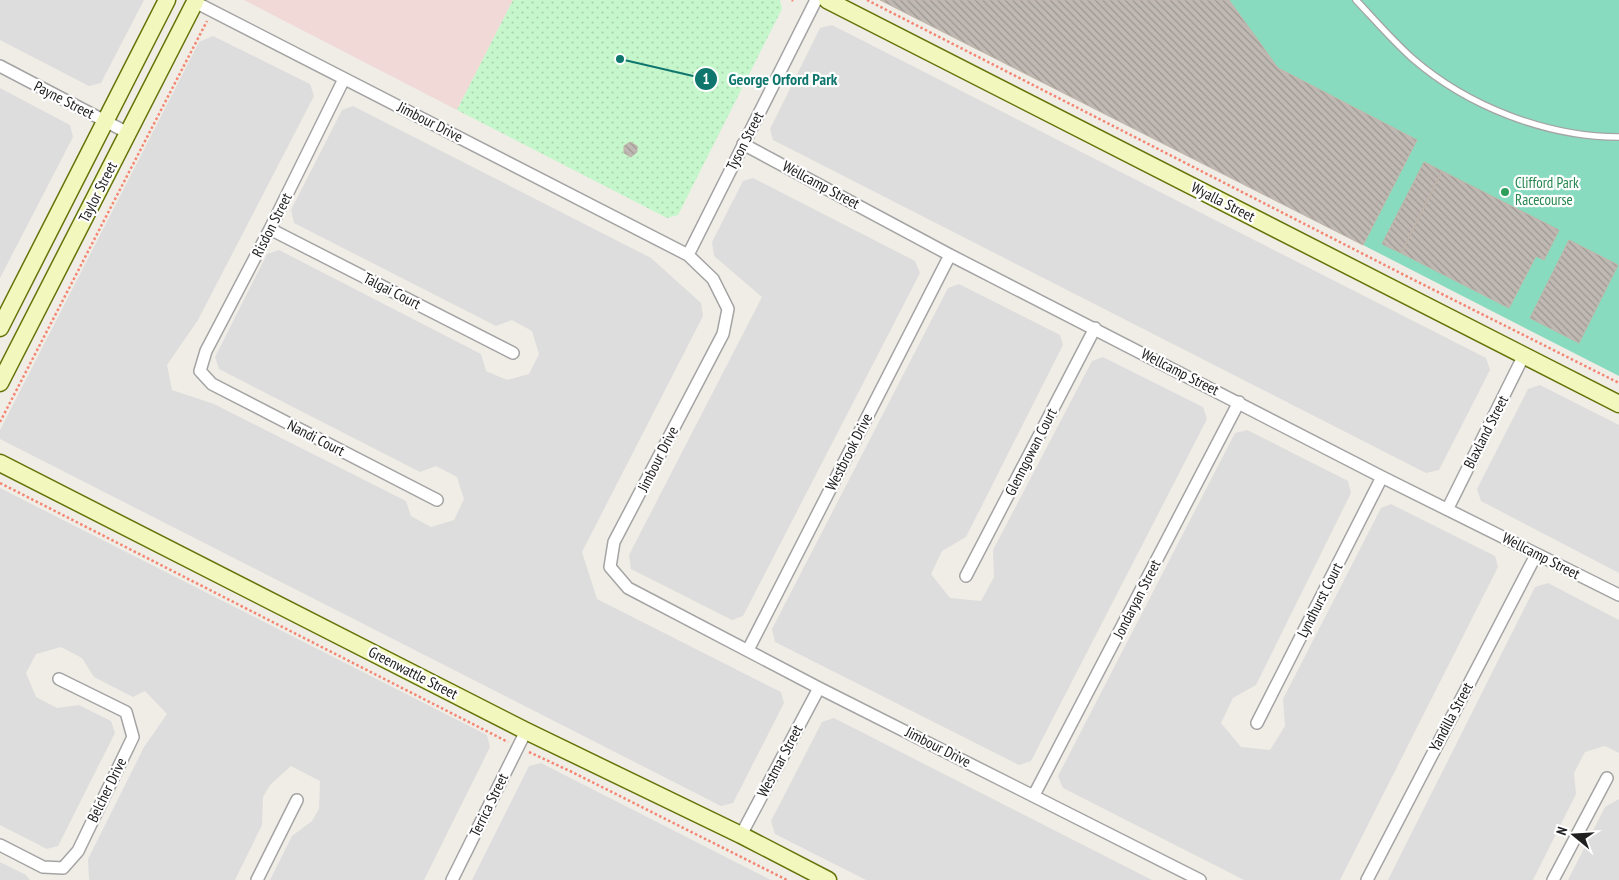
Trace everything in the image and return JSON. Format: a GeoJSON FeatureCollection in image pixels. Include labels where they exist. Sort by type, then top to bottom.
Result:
{"type":"FeatureCollection","features":[{"type":"Feature","properties":{"kind":"street","name":"Taylor Street"},"geometry":{"type":"LineString","coordinates":[[0,328],[167,0]]}},
{"type":"Feature","properties":{"kind":"street","name":"Tyson Street"},"geometry":{"type":"LineString","coordinates":[[688,254],[816,0]]}},
{"type":"Feature","properties":{"kind":"street","name":"Wyalla Street"},"geometry":{"type":"LineString","coordinates":[[827,0],[1619,404]]}},
{"type":"Feature","properties":{"kind":"street","name":"Taylor Street"},"geometry":{"type":"LineString","coordinates":[[0,383],[196,1]]}},
{"type":"Feature","properties":{"kind":"street","name":"Jimbour Drive"},"geometry":{"type":"LineString","coordinates":[[196,1],[344,79],[688,254],[713,279],[728,309],[723,334],[614,542],[610,567],[628,588],[819,688],[1200,880]]}},
{"type":"Feature","properties":{"kind":"street","name":"Payne Street"},"geometry":{"type":"LineString","coordinates":[[0,66],[128,133]]}},
{"type":"Feature","properties":{"kind":"street","name":"Risdon Street"},"geometry":{"type":"LineString","coordinates":[[200,371],[206,351],[270,229],[344,79]]}},
{"type":"Feature","properties":{"kind":"street","name":"Wellcamp Street"},"geometry":{"type":"LineString","coordinates":[[744,144],[950,255],[1382,477],[1448,508],[1536,555],[1619,595]]}},
{"type":"Feature","properties":{"kind":"street","name":"Talgai Court"},"geometry":{"type":"LineString","coordinates":[[270,229],[513,353]]}},
{"type":"Feature","properties":{"kind":"street","name":"Westbrook Drive"},"geometry":{"type":"LineString","coordinates":[[748,650],[950,255]]}},
{"type":"Feature","properties":{"kind":"street","name":"Glenngowan Court"},"geometry":{"type":"LineString","coordinates":[[966,576],[1095,328]]}},
{"type":"Feature","properties":{"kind":"street","name":"Blaxland Street"},"geometry":{"type":"LineString","coordinates":[[1448,508],[1524,355]]}},
{"type":"Feature","properties":{"kind":"street","name":"Nandi Court"},"geometry":{"type":"LineString","coordinates":[[200,371],[212,384],[437,500]]}},
{"type":"Feature","properties":{"kind":"street","name":"Jondaryan Street"},"geometry":{"type":"LineString","coordinates":[[1034,795],[1239,402]]}},
{"type":"Feature","properties":{"kind":"street","name":"Greenwattle Street"},"geometry":{"type":"LineString","coordinates":[[0,463],[526,731],[741,835],[828,880]]}},
{"type":"Feature","properties":{"kind":"street","name":"Lyndhurst Court"},"geometry":{"type":"LineString","coordinates":[[1257,723],[1382,477]]}},
{"type":"Feature","properties":{"kind":"street","name":"Yandilla Street"},"geometry":{"type":"LineString","coordinates":[[1366,880],[1536,555]]}},
{"type":"Feature","properties":{"kind":"street","name":"Belcher Drive"},"geometry":{"type":"LineString","coordinates":[[0,845],[43,867],[63,868],[78,851],[133,737],[126,712],[60,678]]}},
{"type":"Feature","properties":{"kind":"street","name":"Westmar Street"},"geometry":{"type":"LineString","coordinates":[[741,835],[819,688]]}},
{"type":"Feature","properties":{"kind":"street","name":"Terrica Street"},"geometry":{"type":"LineString","coordinates":[[452,880],[526,731]]}},
{"type":"Feature","properties":{"kind":"street"},"geometry":{"type":"LineString","coordinates":[[1553,880],[1607,778]]}},
{"type":"Feature","properties":{"kind":"street"},"geometry":{"type":"LineString","coordinates":[[257,880],[297,800]]}},
{"type":"Feature","properties":{"kind":"lane"},"geometry":{"type":"LineString","coordinates":[[1356,0],[1412,58],[1442,81],[1481,102],[1506,114],[1559,130],[1587,135],[1619,137]]}},
{"type":"Feature","properties":{"kind":"path"},"geometry":{"type":"LineString","coordinates":[[868,0],[1619,383]]}},
{"type":"Feature","properties":{"kind":"path"},"geometry":{"type":"LineString","coordinates":[[0,422],[213,11]]}},
{"type":"Feature","properties":{"kind":"path"},"geometry":{"type":"LineString","coordinates":[[0,483],[518,747],[572,772],[787,880]]}},
{"type":"Feature","properties":{"kind":"shaded area"},"geometry":{"type":"Polygon","coordinates":[[[0,0],[144,0],[101,83],[89,86],[0,40],[0,0]]]}},
{"type":"Feature","properties":{"kind":"shaded area"},"geometry":{"type":"Polygon","coordinates":[[[244,0],[513,0],[457,110],[244,0]]]}},
{"type":"Feature","properties":{"kind":"shaded area"},"geometry":{"type":"Polygon","coordinates":[[[832,25],[1486,358],[1490,370],[1439,470],[1426,473],[773,140],[770,129],[820,28],[832,25]]]}},
{"type":"Feature","properties":{"kind":"shaded area"},"geometry":{"type":"Polygon","coordinates":[[[213,36],[310,84],[314,96],[198,320],[167,365],[172,390],[214,404],[406,501],[411,516],[431,527],[454,520],[464,499],[457,477],[436,466],[420,472],[219,369],[215,357],[267,254],[279,250],[481,354],[486,371],[507,380],[529,374],[539,354],[532,331],[512,320],[496,326],[294,223],[291,210],[342,110],[353,106],[651,258],[701,303],[703,316],[582,552],[597,599],[781,692],[784,703],[733,803],[721,806],[0,439],[0,430],[199,42],[213,36]]]}},
{"type":"Feature","properties":{"kind":"shaded area"},"geometry":{"type":"Polygon","coordinates":[[[0,88],[70,125],[73,137],[0,278],[0,88]]]}},
{"type":"Feature","properties":{"kind":"shaded area"},"geometry":{"type":"Polygon","coordinates":[[[753,178],[915,261],[920,273],[743,616],[732,620],[631,569],[629,555],[762,297],[714,256],[712,242],[743,181],[753,178]]]}},
{"type":"Feature","properties":{"kind":"shaded area"},"geometry":{"type":"Polygon","coordinates":[[[959,284],[1060,335],[1063,345],[966,537],[942,551],[931,574],[950,598],[981,601],[994,577],[993,550],[1092,361],[1103,357],[1203,407],[1207,419],[1031,761],[1019,765],[775,642],[772,629],[948,288],[959,284]]]}},
{"type":"Feature","properties":{"kind":"shaded area"},"geometry":{"type":"Polygon","coordinates":[[[1540,385],[1619,425],[1619,573],[1481,501],[1477,489],[1528,389],[1540,385]]]}},
{"type":"Feature","properties":{"kind":"shaded area"},"geometry":{"type":"Polygon","coordinates":[[[1247,430],[1348,481],[1351,493],[1256,685],[1233,698],[1221,723],[1241,747],[1270,750],[1285,726],[1283,699],[1381,508],[1391,504],[1495,556],[1498,567],[1340,880],[1244,880],[1063,788],[1058,776],[1235,433],[1247,430]]]}},
{"type":"Feature","properties":{"kind":"shaded area"},"geometry":{"type":"Polygon","coordinates":[[[0,488],[487,735],[490,747],[424,880],[270,880],[292,836],[312,821],[319,809],[320,781],[291,766],[270,785],[263,797],[262,825],[235,880],[89,880],[88,859],[144,747],[167,714],[145,691],[133,697],[94,677],[82,658],[61,647],[36,654],[26,673],[36,697],[57,708],[79,705],[111,721],[115,733],[58,846],[47,849],[0,825],[0,488]]]}},
{"type":"Feature","properties":{"kind":"shaded area"},"geometry":{"type":"Polygon","coordinates":[[[1548,583],[1619,620],[1619,753],[1605,746],[1585,752],[1574,773],[1576,794],[1533,880],[1388,880],[1535,587],[1548,583]]]}},
{"type":"Feature","properties":{"kind":"shaded area"},"geometry":{"type":"Polygon","coordinates":[[[834,718],[1152,880],[866,880],[775,834],[771,821],[822,722],[834,718]]]}},
{"type":"Feature","properties":{"kind":"shaded area"},"geometry":{"type":"Polygon","coordinates":[[[541,763],[771,880],[472,880],[529,766],[541,763]]]}},
{"type":"Feature","properties":{"kind":"shaded area"},"geometry":{"type":"Polygon","coordinates":[[[1619,799],[1619,880],[1568,880],[1605,807],[1619,799]]]}},
{"type":"Feature","properties":{"kind":"shaded area"},"geometry":{"type":"Polygon","coordinates":[[[0,862],[26,875],[30,880],[0,880],[0,862]]]}},
{"type":"Feature","properties":{"kind":"green space"},"geometry":{"type":"Polygon","coordinates":[[[513,0],[780,0],[782,9],[678,215],[667,218],[457,110],[513,0]]]}},
{"type":"Feature","properties":{"kind":"green space","name":"Clifford Park Racecourse"},"geometry":{"type":"Polygon","coordinates":[[[1229,0],[1619,0],[1619,376],[1363,245],[1417,140],[1278,68],[1229,0]]]}},
{"type":"Feature","properties":{"kind":"building"},"geometry":{"type":"Polygon","coordinates":[[[880,0],[1229,0],[1278,68],[1417,140],[1363,245],[880,0]]]}},
{"type":"Feature","properties":{"kind":"building"},"geometry":{"type":"Polygon","coordinates":[[[630,142],[637,146],[637,152],[631,157],[624,153],[624,146],[630,142]]]}},
{"type":"Feature","properties":{"kind":"building"},"geometry":{"type":"Polygon","coordinates":[[[1424,162],[1442,171],[1401,253],[1382,244],[1424,162]]]}},
{"type":"Feature","properties":{"kind":"building"},"geometry":{"type":"Polygon","coordinates":[[[1442,171],[1559,230],[1544,260],[1536,256],[1509,308],[1401,253],[1442,171]]]}},
{"type":"Feature","properties":{"kind":"building"},"geometry":{"type":"Polygon","coordinates":[[[1569,240],[1618,265],[1579,343],[1530,318],[1569,240]]]}},
{"type":"Feature","properties":{"kind":"place","name":"George Orford Park"},"geometry":{"type":"Point","coordinates":[620,59]}},
{"type":"Feature","properties":{"kind":"place","name":"Clifford Park Racecourse"},"geometry":{"type":"Point","coordinates":[1505,192]}}]}
